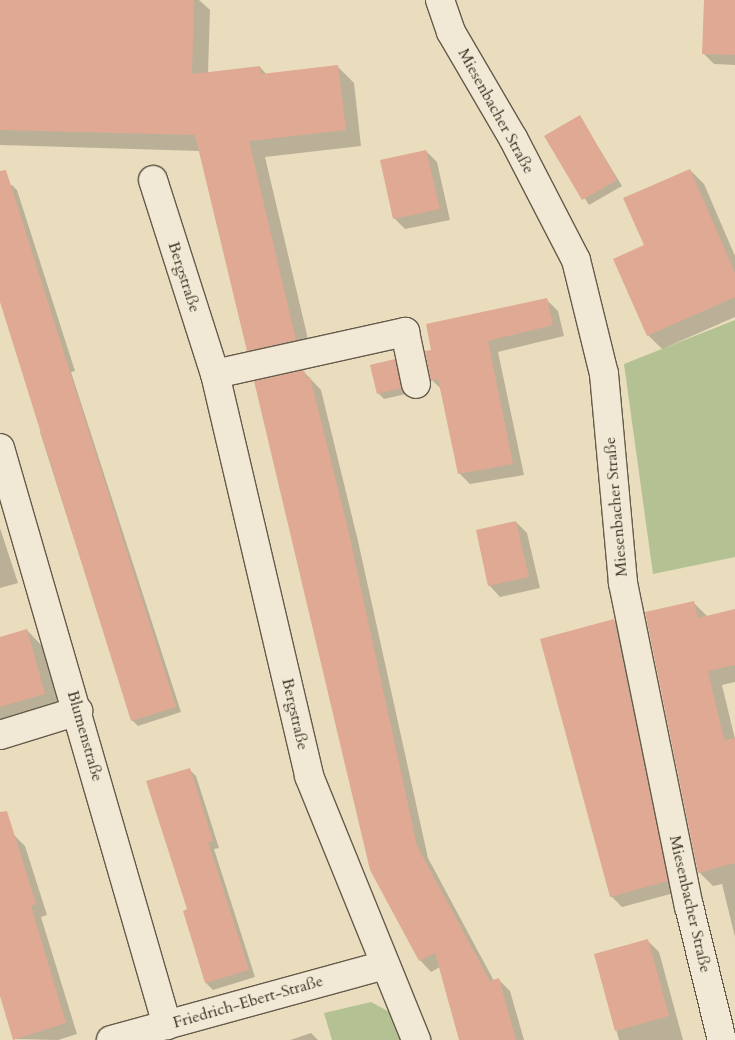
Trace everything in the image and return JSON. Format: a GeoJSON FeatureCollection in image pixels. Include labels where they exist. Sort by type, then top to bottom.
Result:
{"type":"FeatureCollection","features":[{"type":"Feature","properties":{"kind":"street","name":"Miesenbacher Straße"},"geometry":{"type":"LineString","coordinates":[[440,0],[451,32],[513,138],[576,260],[604,374],[623,583],[689,906],[722,1040]]}},
{"type":"Feature","properties":{"kind":"street","name":"Bergstraße"},"geometry":{"type":"LineString","coordinates":[[154,180],[215,374],[309,776],[416,1040]]}},
{"type":"Feature","properties":{"kind":"street"},"geometry":{"type":"LineString","coordinates":[[215,374],[405,332],[416,384]]}},
{"type":"Feature","properties":{"kind":"street","name":"Blumenstraße"},"geometry":{"type":"LineString","coordinates":[[0,448],[78,711],[167,1025]]}},
{"type":"Feature","properties":{"kind":"street"},"geometry":{"type":"LineString","coordinates":[[0,735],[78,711]]}},
{"type":"Feature","properties":{"kind":"street","name":"Friedrich-Ebert-Straße"},"geometry":{"type":"LineString","coordinates":[[111,1040],[385,965]]}},
{"type":"Feature","properties":{"kind":"green space"},"geometry":{"type":"Polygon","coordinates":[[[735,320],[735,557],[653,574],[624,364],[735,320]]]}},
{"type":"Feature","properties":{"kind":"green space"},"geometry":{"type":"Polygon","coordinates":[[[371,1002],[395,1015],[402,1040],[332,1040],[324,1013],[371,1002]]]}},
{"type":"Feature","properties":{"kind":"building"},"geometry":{"type":"Polygon","coordinates":[[[0,0],[194,0],[192,74],[260,66],[261,74],[338,65],[346,130],[249,141],[296,340],[247,351],[195,135],[0,130],[0,0]]]}},
{"type":"Feature","properties":{"kind":"building"},"geometry":{"type":"Polygon","coordinates":[[[704,0],[735,0],[735,55],[702,54],[704,0]]]}},
{"type":"Feature","properties":{"kind":"building"},"geometry":{"type":"Polygon","coordinates":[[[580,115],[617,180],[582,200],[544,136],[580,115]]]}},
{"type":"Feature","properties":{"kind":"building"},"geometry":{"type":"Polygon","coordinates":[[[426,150],[440,209],[393,219],[380,160],[426,150]]]}},
{"type":"Feature","properties":{"kind":"building"},"geometry":{"type":"Polygon","coordinates":[[[690,169],[735,273],[735,297],[647,336],[613,259],[644,245],[623,198],[690,169]]]}},
{"type":"Feature","properties":{"kind":"building"},"geometry":{"type":"Polygon","coordinates":[[[6,170],[176,707],[131,721],[0,302],[0,171],[6,170]]]}},
{"type":"Feature","properties":{"kind":"building"},"geometry":{"type":"Polygon","coordinates":[[[547,298],[553,325],[488,341],[513,464],[458,474],[438,379],[431,381],[425,351],[431,350],[426,324],[547,298]]]}},
{"type":"Feature","properties":{"kind":"building"},"geometry":{"type":"Polygon","coordinates":[[[395,359],[401,388],[377,394],[370,365],[395,359]]]}},
{"type":"Feature","properties":{"kind":"building"},"geometry":{"type":"Polygon","coordinates":[[[304,370],[306,378],[310,377],[348,529],[417,846],[490,981],[499,978],[516,1040],[459,1040],[435,953],[419,961],[370,870],[254,381],[304,370]]]}},
{"type":"Feature","properties":{"kind":"building"},"geometry":{"type":"Polygon","coordinates":[[[516,521],[529,577],[488,586],[476,530],[516,521]]]}},
{"type":"Feature","properties":{"kind":"building"},"geometry":{"type":"Polygon","coordinates":[[[694,601],[698,618],[735,609],[735,665],[708,671],[724,740],[735,738],[735,863],[698,873],[645,612],[694,601]]]}},
{"type":"Feature","properties":{"kind":"building"},"geometry":{"type":"Polygon","coordinates":[[[614,619],[668,881],[610,897],[540,639],[614,619]]]}},
{"type":"Feature","properties":{"kind":"building"},"geometry":{"type":"Polygon","coordinates":[[[27,629],[45,694],[0,707],[0,637],[27,629]]]}},
{"type":"Feature","properties":{"kind":"building"},"geometry":{"type":"Polygon","coordinates":[[[190,768],[213,841],[208,842],[249,970],[205,983],[183,911],[187,909],[146,781],[190,768]]]}},
{"type":"Feature","properties":{"kind":"building"},"geometry":{"type":"Polygon","coordinates":[[[7,811],[36,904],[31,906],[66,1023],[13,1040],[0,996],[0,812],[7,811]]]}},
{"type":"Feature","properties":{"kind":"building"},"geometry":{"type":"Polygon","coordinates":[[[648,939],[669,1016],[615,1031],[594,954],[648,939]]]}}]}
